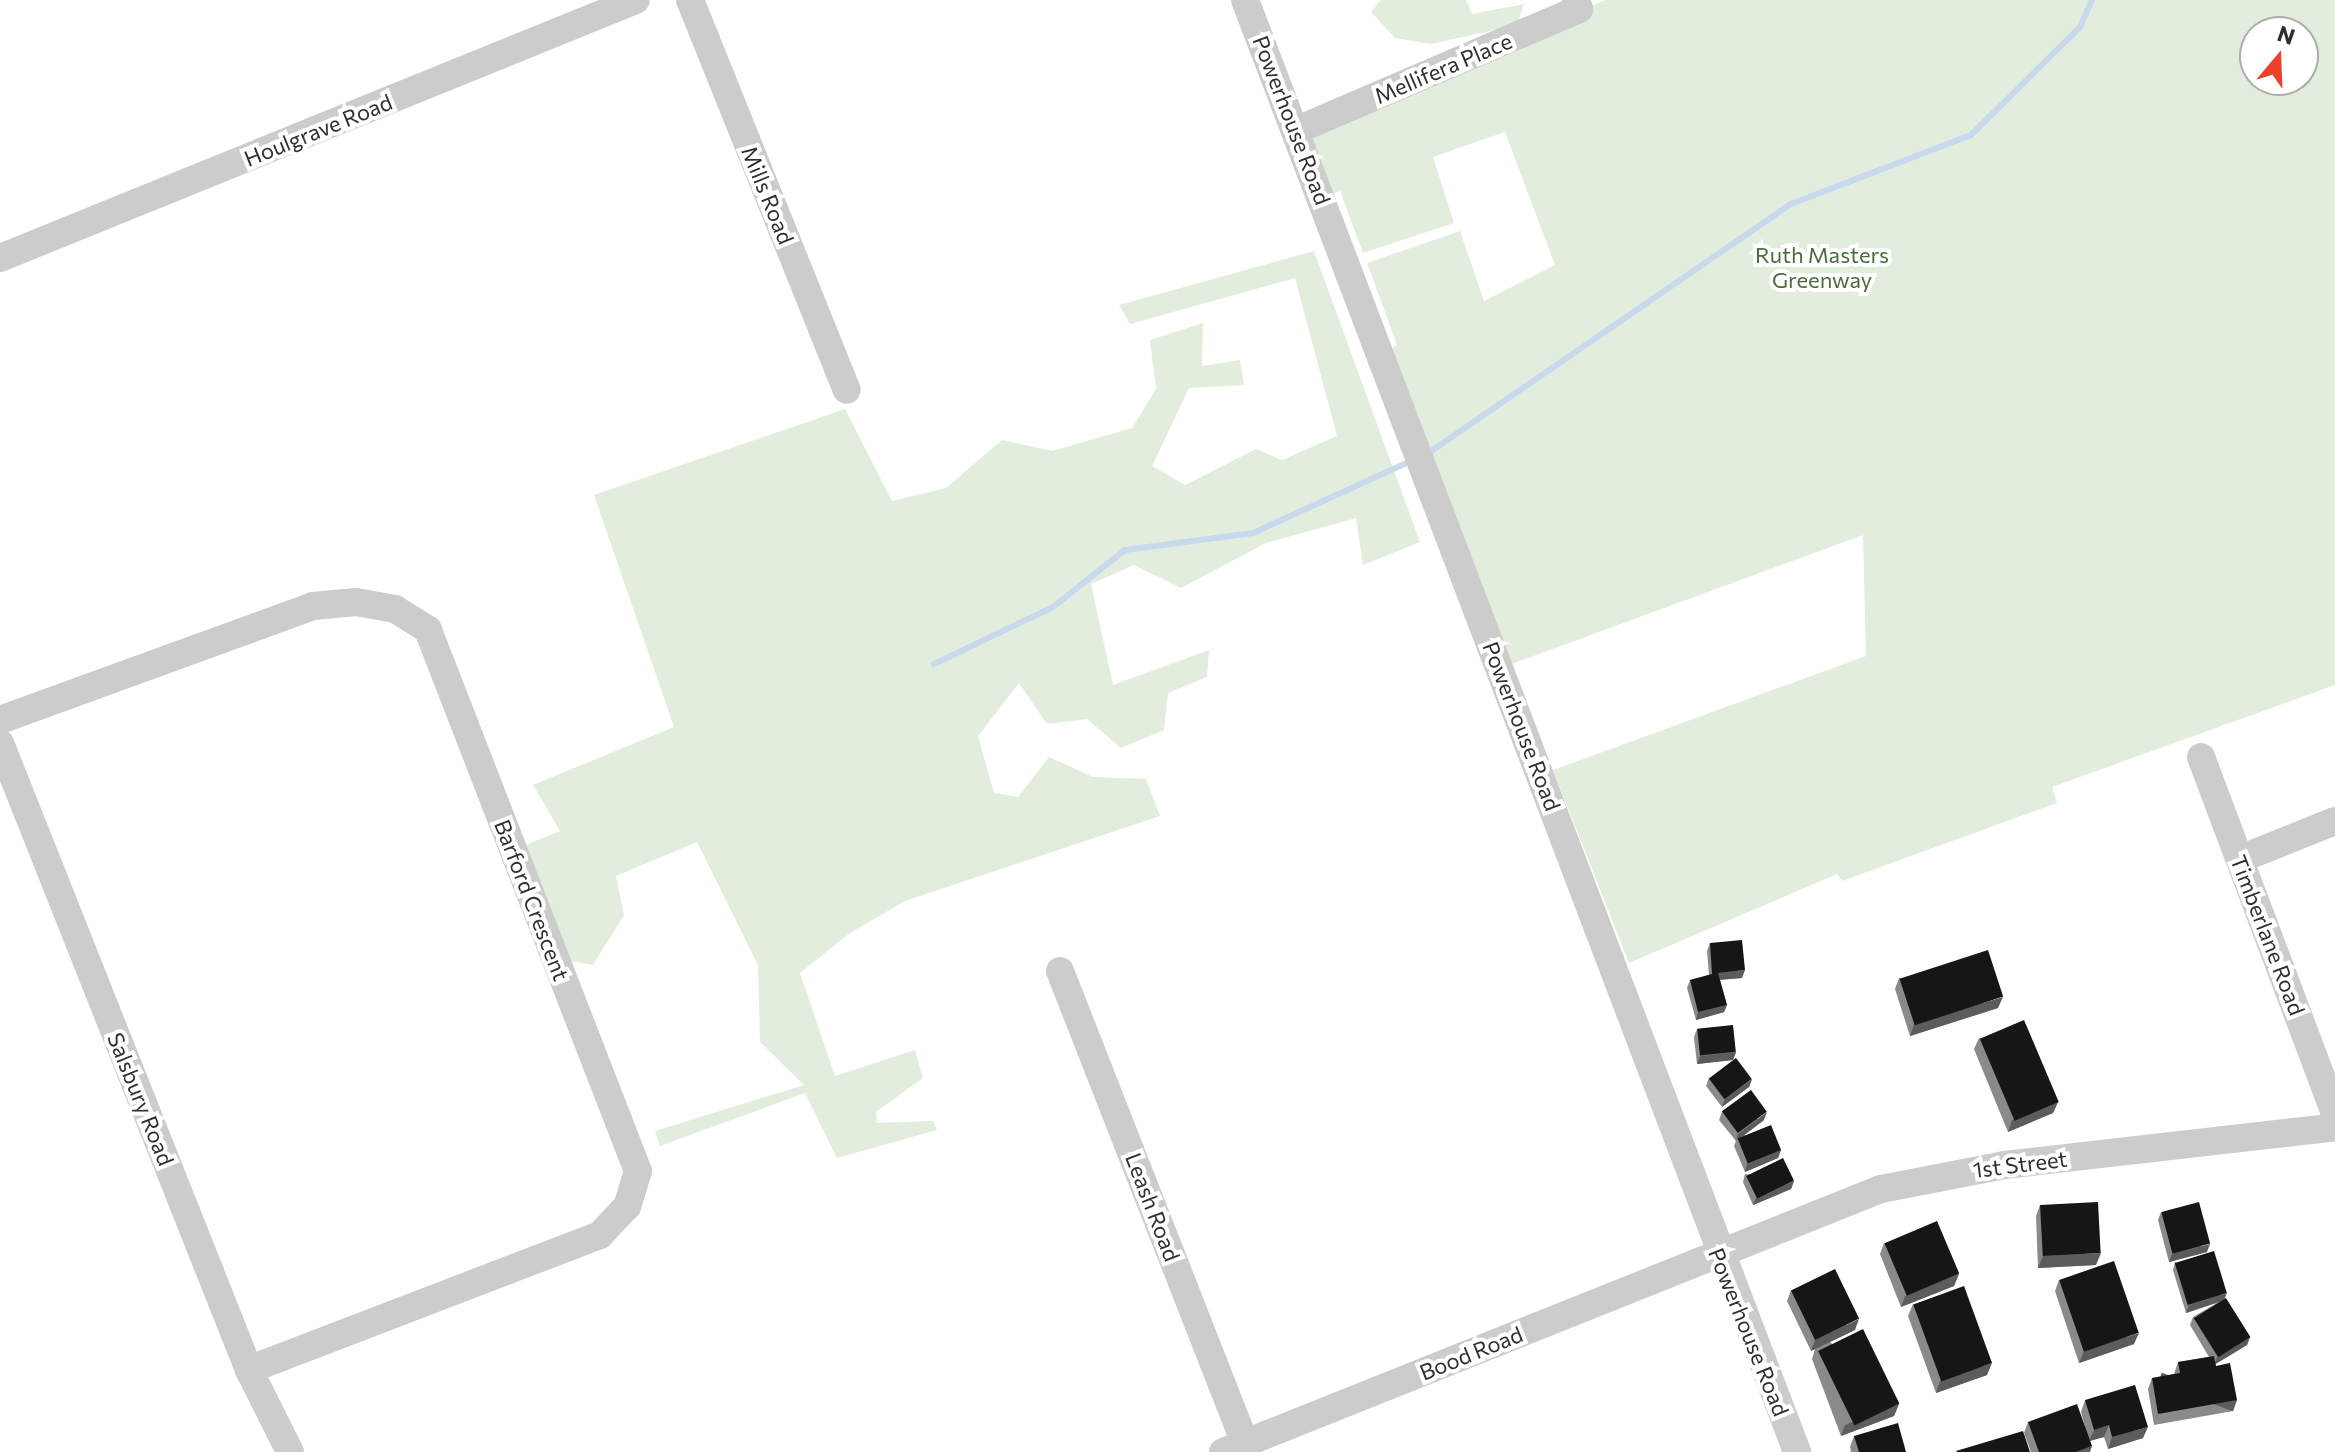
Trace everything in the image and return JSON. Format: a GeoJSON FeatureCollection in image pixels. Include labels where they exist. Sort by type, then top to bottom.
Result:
{"type":"FeatureCollection","features":[{"type":"Feature","properties":{"kind":"street","name":"Houlgrave Road"},"geometry":{"type":"LineString","coordinates":[[0,258],[636,0]]}},
{"type":"Feature","properties":{"kind":"street","name":"Mills Road"},"geometry":{"type":"LineString","coordinates":[[690,0],[847,390]]}},
{"type":"Feature","properties":{"kind":"street","name":"Powerhouse Road"},"geometry":{"type":"LineString","coordinates":[[1245,0],[1297,130],[1718,1253],[1797,1452]]}},
{"type":"Feature","properties":{"kind":"street","name":"Mellifera Place"},"geometry":{"type":"LineString","coordinates":[[1297,130],[1579,9],[1576,0]]}},
{"type":"Feature","properties":{"kind":"street","name":"Barford Crescent"},"geometry":{"type":"LineString","coordinates":[[0,720],[313,606],[356,602],[395,609],[428,630],[638,1171],[627,1206],[600,1235],[249,1370]]}},
{"type":"Feature","properties":{"kind":"street","name":"Salsbury Road"},"geometry":{"type":"LineString","coordinates":[[0,743],[249,1370],[290,1452]]}},
{"type":"Feature","properties":{"kind":"street","name":"Timberlane Road"},"geometry":{"type":"LineString","coordinates":[[2201,757],[2335,1113]]}},
{"type":"Feature","properties":{"kind":"street"},"geometry":{"type":"LineString","coordinates":[[2240,859],[2335,821]]}},
{"type":"Feature","properties":{"kind":"street","name":"Leash Road"},"geometry":{"type":"LineString","coordinates":[[1060,971],[1234,1448]]}},
{"type":"Feature","properties":{"kind":"street","name":"1st Street"},"geometry":{"type":"LineString","coordinates":[[1718,1253],[1881,1189],[1945,1174],[2335,1127]]}},
{"type":"Feature","properties":{"kind":"street","name":"Bood Road"},"geometry":{"type":"LineString","coordinates":[[1234,1448],[1718,1253]]}},
{"type":"Feature","properties":{"kind":"green space"},"geometry":{"type":"Polygon","coordinates":[[[1381,0],[1466,0],[1472,14],[1524,4],[1517,25],[1431,44],[1395,38],[1371,12],[1381,0]]]}},
{"type":"Feature","properties":{"kind":"green space","name":"Ruth Masters Greenway"},"geometry":{"type":"Polygon","coordinates":[[[1606,0],[2335,0],[2335,685],[2052,787],[2057,803],[1842,881],[1837,874],[1629,963],[1553,770],[1866,656],[1863,535],[1501,668],[1382,354],[1397,345],[1367,263],[1460,231],[1484,301],[1555,265],[1505,132],[1433,157],[1454,223],[1363,253],[1340,191],[1322,197],[1297,130],[1606,0]]]}},
{"type":"Feature","properties":{"kind":"green space"},"geometry":{"type":"Polygon","coordinates":[[[1314,251],[1420,542],[1363,565],[1356,518],[1266,543],[1181,588],[1134,565],[1091,584],[1113,685],[1209,650],[1207,677],[1168,693],[1164,730],[1121,748],[1087,719],[1047,724],[1019,683],[978,736],[994,793],[1018,797],[1049,757],[1093,777],[1146,779],[1160,816],[905,901],[850,933],[800,973],[835,1076],[915,1050],[923,1078],[876,1112],[877,1123],[933,1121],[937,1130],[837,1158],[805,1093],[660,1146],[655,1131],[804,1085],[760,1042],[758,965],[697,842],[616,876],[624,915],[593,965],[563,960],[523,846],[560,831],[533,785],[674,727],[594,495],[845,409],[892,501],[946,488],[1002,440],[1052,451],[1132,428],[1156,389],[1150,340],[1203,323],[1202,366],[1240,360],[1244,385],[1189,388],[1152,466],[1185,485],[1256,449],[1282,460],[1337,436],[1295,278],[1130,324],[1119,305],[1314,251]]]}},
{"type":"Feature","properties":{"kind":"building"},"geometry":{"type":"Polygon","coordinates":[[[1742,940],[1745,970],[1718,973],[1727,1005],[1698,1012],[1690,980],[1712,974],[1710,943],[1742,940]]]}},
{"type":"Feature","properties":{"kind":"building"},"geometry":{"type":"Polygon","coordinates":[[[1988,950],[2003,997],[1915,1025],[1900,979],[1988,950]]]}},
{"type":"Feature","properties":{"kind":"building"},"geometry":{"type":"Polygon","coordinates":[[[2024,1020],[2059,1102],[2015,1121],[1980,1039],[2024,1020]]]}},
{"type":"Feature","properties":{"kind":"building"},"geometry":{"type":"Polygon","coordinates":[[[1733,1025],[1736,1052],[1700,1056],[1697,1029],[1733,1025]]]}},
{"type":"Feature","properties":{"kind":"building"},"geometry":{"type":"Polygon","coordinates":[[[1736,1058],[1752,1079],[1724,1099],[1709,1078],[1736,1058]]]}},
{"type":"Feature","properties":{"kind":"building"},"geometry":{"type":"Polygon","coordinates":[[[1751,1090],[1767,1112],[1738,1133],[1722,1111],[1751,1090]]]}},
{"type":"Feature","properties":{"kind":"building"},"geometry":{"type":"Polygon","coordinates":[[[1771,1125],[1781,1150],[1748,1164],[1738,1138],[1771,1125]]]}},
{"type":"Feature","properties":{"kind":"building"},"geometry":{"type":"Polygon","coordinates":[[[1783,1158],[1794,1180],[1757,1198],[1746,1176],[1783,1158]]]}},
{"type":"Feature","properties":{"kind":"building"},"geometry":{"type":"Polygon","coordinates":[[[2098,1202],[2101,1253],[2043,1256],[2040,1205],[2098,1202]]]}},
{"type":"Feature","properties":{"kind":"building"},"geometry":{"type":"Polygon","coordinates":[[[2199,1202],[2210,1244],[2172,1254],[2161,1212],[2199,1202]]]}},
{"type":"Feature","properties":{"kind":"building"},"geometry":{"type":"Polygon","coordinates":[[[1937,1221],[1959,1273],[1907,1296],[1885,1243],[1937,1221]]]}},
{"type":"Feature","properties":{"kind":"building"},"geometry":{"type":"Polygon","coordinates":[[[2214,1251],[2227,1293],[2188,1305],[2175,1263],[2214,1251]]]}},
{"type":"Feature","properties":{"kind":"building"},"geometry":{"type":"Polygon","coordinates":[[[2114,1261],[2139,1333],[2084,1352],[2059,1280],[2114,1261]]]}},
{"type":"Feature","properties":{"kind":"building"},"geometry":{"type":"Polygon","coordinates":[[[1835,1269],[1859,1318],[1815,1340],[1791,1290],[1835,1269]]]}},
{"type":"Feature","properties":{"kind":"building"},"geometry":{"type":"Polygon","coordinates":[[[1964,1286],[1992,1363],[1941,1382],[1913,1304],[1964,1286]]]}},
{"type":"Feature","properties":{"kind":"building"},"geometry":{"type":"Polygon","coordinates":[[[2226,1298],[2250,1337],[2218,1357],[2194,1318],[2226,1298]]]}},
{"type":"Feature","properties":{"kind":"building"},"geometry":{"type":"Polygon","coordinates":[[[1863,1329],[1899,1404],[1854,1426],[1818,1351],[1863,1329]]]}},
{"type":"Feature","properties":{"kind":"building"},"geometry":{"type":"Polygon","coordinates":[[[2214,1356],[2216,1366],[2230,1363],[2237,1400],[2158,1414],[2152,1378],[2180,1373],[2178,1362],[2214,1356]]]}},
{"type":"Feature","properties":{"kind":"building"},"geometry":{"type":"Polygon","coordinates":[[[2135,1385],[2148,1427],[2112,1437],[2109,1425],[2094,1430],[2085,1400],[2135,1385]]]}},
{"type":"Feature","properties":{"kind":"building"},"geometry":{"type":"Polygon","coordinates":[[[2077,1404],[2092,1446],[2076,1452],[2039,1452],[2028,1422],[2077,1404]]]}},
{"type":"Feature","properties":{"kind":"building"},"geometry":{"type":"Polygon","coordinates":[[[1898,1423],[1906,1452],[1859,1452],[1854,1436],[1898,1423]]]}},
{"type":"Feature","properties":{"kind":"building"},"geometry":{"type":"Polygon","coordinates":[[[2023,1431],[2030,1452],[1956,1451],[2023,1431]]]}},
{"type":"Feature","properties":{"kind":"waterway"},"geometry":{"type":"LineString","coordinates":[[1427,454],[1791,204],[1971,135],[2080,27],[2092,0]]}},
{"type":"Feature","properties":{"kind":"waterway"},"geometry":{"type":"LineString","coordinates":[[934,664],[1053,607],[1125,550],[1253,533],[1413,460]]}}]}
